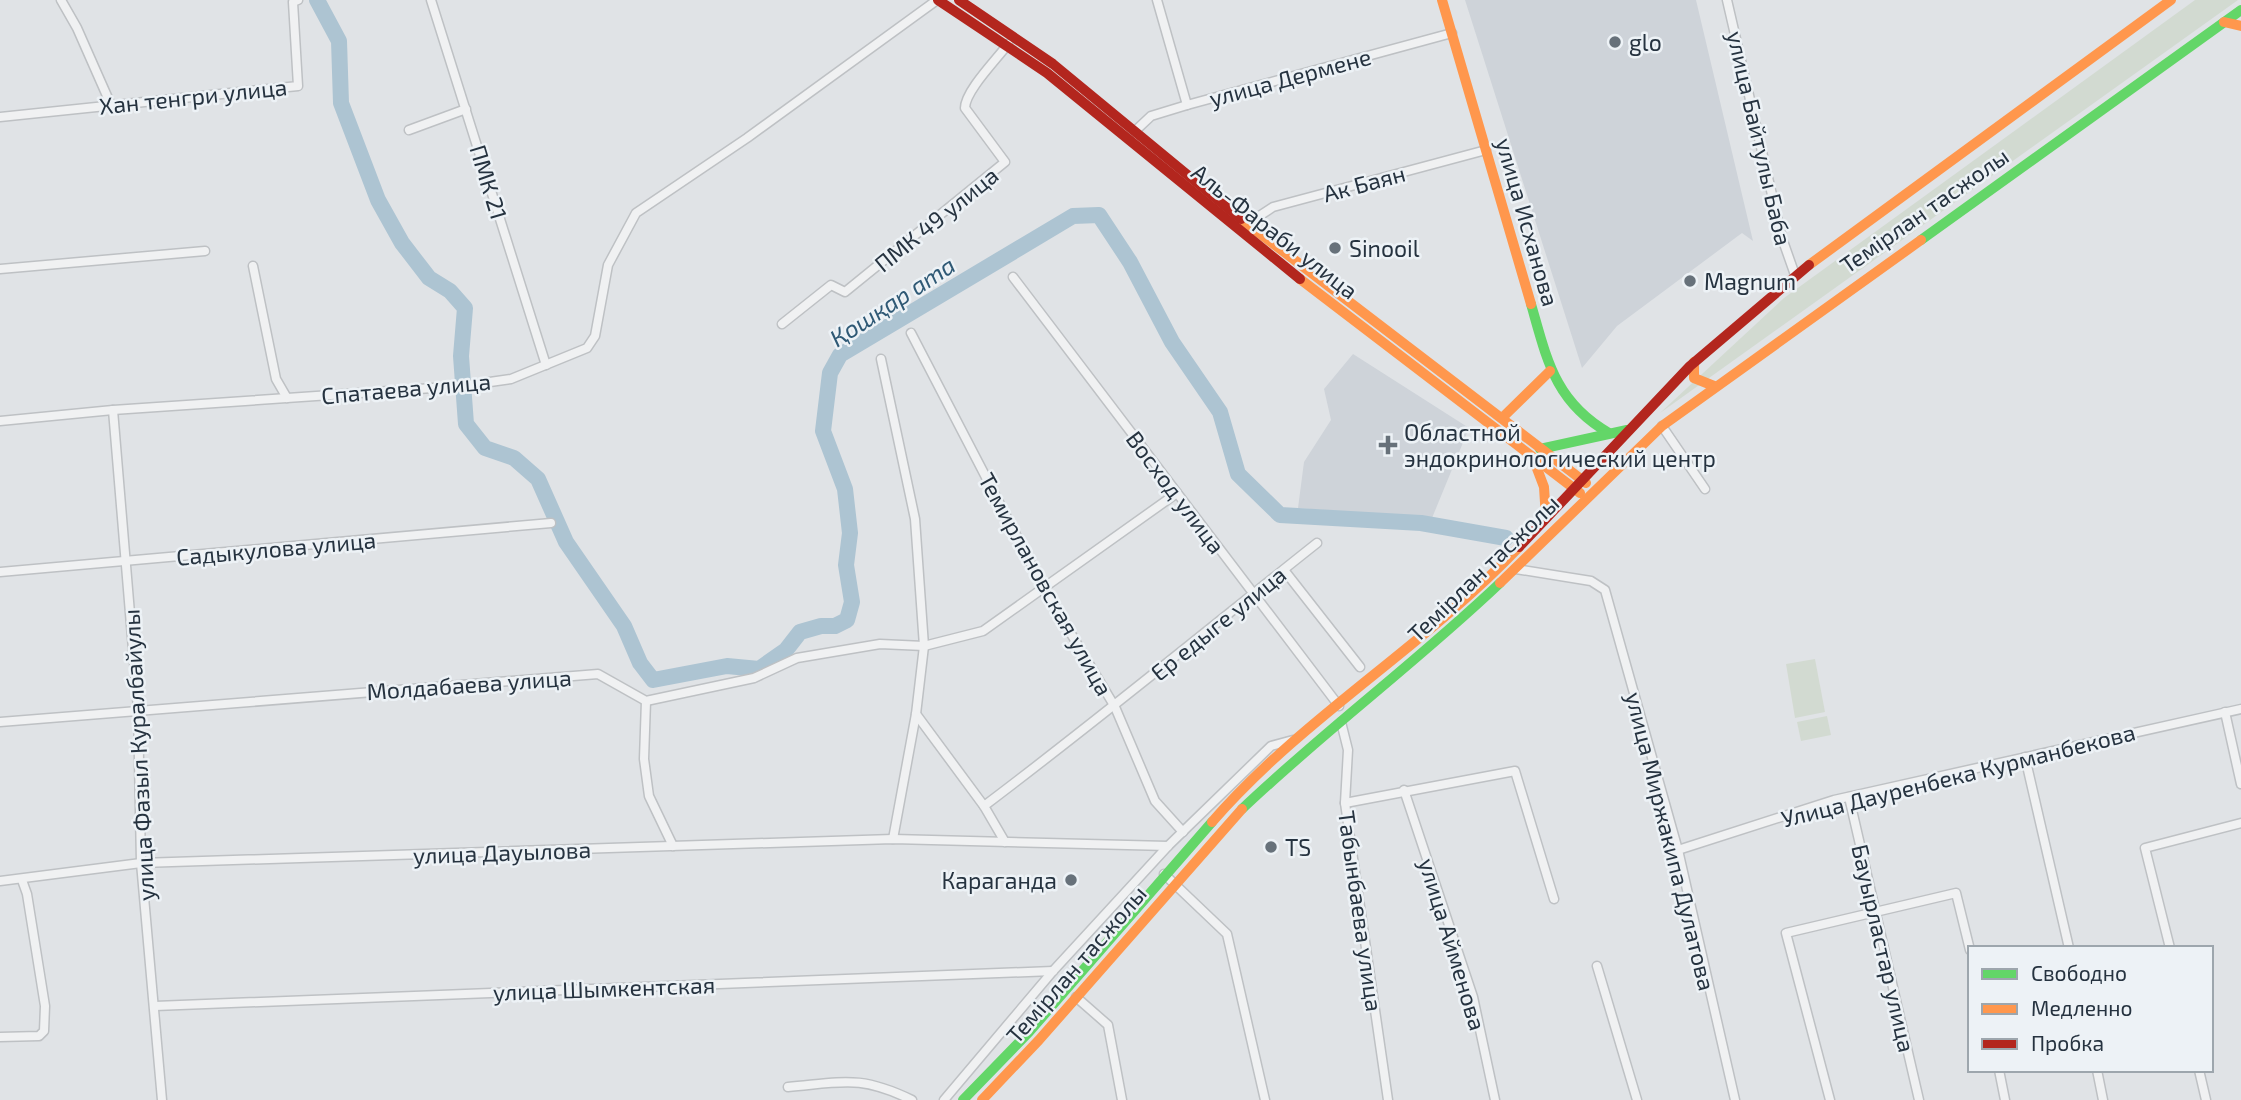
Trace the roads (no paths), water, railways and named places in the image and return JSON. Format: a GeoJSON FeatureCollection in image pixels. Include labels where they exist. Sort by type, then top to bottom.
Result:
{"type":"FeatureCollection","features":[{"type":"Feature","properties":{"kind":"main road","name":"Аль-Фараби улица"},"geometry":{"type":"LineString","coordinates":[[937,0],[1008,44],[1240,233],[1578,484],[1589,495]]}},
{"type":"Feature","properties":{"kind":"main road","name":"Аль-Фараби улица"},"geometry":{"type":"LineString","coordinates":[[959,0],[1054,64],[1247,224],[1502,418],[1537,454]]}},
{"type":"Feature","properties":{"kind":"main road","name":"улица Исханова"},"geometry":{"type":"LineString","coordinates":[[1442,0],[1549,371],[1558,387],[1587,421],[1609,433]]}},
{"type":"Feature","properties":{"kind":"main road","name":"Темірлан тасжолы"},"geometry":{"type":"LineString","coordinates":[[963,1100],[1029,1032],[1224,808],[1299,738],[1431,631],[1546,518],[1694,362],[1795,275],[2171,0]]}},
{"type":"Feature","properties":{"kind":"main road","name":"Темірлан тасжолы"},"geometry":{"type":"LineString","coordinates":[[982,1100],[1234,817],[1299,755],[1440,640],[1662,426],[1714,386],[2241,10]]}},
{"type":"Feature","properties":{"kind":"main road"},"geometry":{"type":"LineString","coordinates":[[2224,22],[2241,26]]}},
{"type":"Feature","properties":{"kind":"main road"},"geometry":{"type":"LineString","coordinates":[[1694,362],[1694,378],[1714,386]]}},
{"type":"Feature","properties":{"kind":"main road"},"geometry":{"type":"LineString","coordinates":[[1502,418],[1549,371]]}},
{"type":"Feature","properties":{"kind":"main road"},"geometry":{"type":"LineString","coordinates":[[1546,518],[1544,487],[1537,454],[1627,430]]}},
{"type":"Feature","properties":{"kind":"street"},"geometry":{"type":"LineString","coordinates":[[61,0],[77,28],[111,105]]}},
{"type":"Feature","properties":{"kind":"street","name":"Хан тенгри улица"},"geometry":{"type":"LineString","coordinates":[[0,117],[298,86],[293,2],[298,0]]}},
{"type":"Feature","properties":{"kind":"street","name":"ПМК 21"},"geometry":{"type":"LineString","coordinates":[[431,0],[546,365]]}},
{"type":"Feature","properties":{"kind":"street","name":"Спатаева улица"},"geometry":{"type":"LineString","coordinates":[[0,421],[113,410],[462,386],[511,379],[587,348],[595,336],[608,265],[636,213],[747,138],[937,0]]}},
{"type":"Feature","properties":{"kind":"street"},"geometry":{"type":"LineString","coordinates":[[1157,0],[1187,105]]}},
{"type":"Feature","properties":{"kind":"street","name":"улица Байтулы Баба"},"geometry":{"type":"LineString","coordinates":[[1727,0],[1782,238],[1795,275]]}},
{"type":"Feature","properties":{"kind":"street","name":"улица Дермене"},"geometry":{"type":"LineString","coordinates":[[1134,132],[1151,116],[1452,33]]}},
{"type":"Feature","properties":{"kind":"street","name":"ПМК 49 улица"},"geometry":{"type":"LineString","coordinates":[[782,324],[831,285],[845,292],[1005,162],[965,107],[965,101],[967,93],[983,78],[1008,44]]}},
{"type":"Feature","properties":{"kind":"street"},"geometry":{"type":"LineString","coordinates":[[409,130],[466,109]]}},
{"type":"Feature","properties":{"kind":"street","name":"Ак Баян"},"geometry":{"type":"LineString","coordinates":[[1247,224],[1273,208],[1486,150]]}},
{"type":"Feature","properties":{"kind":"street"},"geometry":{"type":"LineString","coordinates":[[0,269],[205,251]]}},
{"type":"Feature","properties":{"kind":"street"},"geometry":{"type":"LineString","coordinates":[[253,266],[276,379],[287,398]]}},
{"type":"Feature","properties":{"kind":"street","name":"Восход улица"},"geometry":{"type":"LineString","coordinates":[[1013,277],[1339,706]]}},
{"type":"Feature","properties":{"kind":"street","name":"Темирлановская улица"},"geometry":{"type":"LineString","coordinates":[[911,333],[1043,587],[1115,707],[1155,802],[1183,832]]}},
{"type":"Feature","properties":{"kind":"street"},"geometry":{"type":"LineString","coordinates":[[881,359],[915,519],[924,646],[916,713],[893,839]]}},
{"type":"Feature","properties":{"kind":"street","name":"улица Фазыл Куралбайулы"},"geometry":{"type":"LineString","coordinates":[[113,410],[138,709],[141,863],[162,1100]]}},
{"type":"Feature","properties":{"kind":"street"},"geometry":{"type":"LineString","coordinates":[[1662,426],[1705,489]]}},
{"type":"Feature","properties":{"kind":"street"},"geometry":{"type":"LineString","coordinates":[[673,846],[649,796],[643,759],[646,701],[754,678],[797,658],[880,644],[924,646],[983,631],[1177,493]]}},
{"type":"Feature","properties":{"kind":"street","name":"Садыкулова улица"},"geometry":{"type":"LineString","coordinates":[[0,572],[551,523]]}},
{"type":"Feature","properties":{"kind":"street","name":"Ер едыге улица"},"geometry":{"type":"LineString","coordinates":[[984,806],[1115,707],[1253,592],[1317,543]]}},
{"type":"Feature","properties":{"kind":"street","name":"улица Миржакипа Дулатова"},"geometry":{"type":"LineString","coordinates":[[1516,569],[1600,585],[1605,590],[1678,850],[1735,1100]]}},
{"type":"Feature","properties":{"kind":"street"},"geometry":{"type":"LineString","coordinates":[[1284,570],[1360,667]]}},
{"type":"Feature","properties":{"kind":"street","name":"Молдабаева улица"},"geometry":{"type":"LineString","coordinates":[[0,722],[597,674],[646,701]]}},
{"type":"Feature","properties":{"kind":"street","name":"Улица Дауренбека Курманбекова"},"geometry":{"type":"LineString","coordinates":[[1678,850],[1849,797],[2241,709]]}},
{"type":"Feature","properties":{"kind":"street"},"geometry":{"type":"LineString","coordinates":[[2225,712],[2241,784]]}},
{"type":"Feature","properties":{"kind":"street"},"geometry":{"type":"LineString","coordinates":[[916,713],[984,806],[1005,842]]}},
{"type":"Feature","properties":{"kind":"street","name":"Табынбаева улица"},"geometry":{"type":"LineString","coordinates":[[1341,722],[1348,750],[1345,803],[1388,1100]]}},
{"type":"Feature","properties":{"kind":"street"},"geometry":{"type":"LineString","coordinates":[[944,1100],[1053,971],[1168,846],[1271,746],[1299,738]]}},
{"type":"Feature","properties":{"kind":"street"},"geometry":{"type":"LineString","coordinates":[[2025,757],[2069,946]]}},
{"type":"Feature","properties":{"kind":"street"},"geometry":{"type":"LineString","coordinates":[[1345,803],[1515,771],[1554,899]]}},
{"type":"Feature","properties":{"kind":"street","name":"улица Айменова"},"geometry":{"type":"LineString","coordinates":[[1404,790],[1473,997],[1495,1100]]}},
{"type":"Feature","properties":{"kind":"street","name":"Бауырластар улица"},"geometry":{"type":"LineString","coordinates":[[1849,797],[1919,1100]]}},
{"type":"Feature","properties":{"kind":"street"},"geometry":{"type":"LineString","coordinates":[[2170,946],[2145,848],[2241,823]]}},
{"type":"Feature","properties":{"kind":"street","name":"улица Дауылова"},"geometry":{"type":"LineString","coordinates":[[0,881],[141,863],[893,839],[1168,846]]}},
{"type":"Feature","properties":{"kind":"street"},"geometry":{"type":"LineString","coordinates":[[1164,874],[1227,934],[1265,1100]]}},
{"type":"Feature","properties":{"kind":"street"},"geometry":{"type":"LineString","coordinates":[[0,1037],[39,1036],[44,1031],[45,1006],[27,894],[22,880]]}},
{"type":"Feature","properties":{"kind":"street"},"geometry":{"type":"LineString","coordinates":[[1830,1100],[1786,933],[1956,893],[1969,946]]}},
{"type":"Feature","properties":{"kind":"street"},"geometry":{"type":"LineString","coordinates":[[1597,966],[1637,1100]]}},
{"type":"Feature","properties":{"kind":"street","name":"улица Шымкентская"},"geometry":{"type":"LineString","coordinates":[[155,1006],[1053,971]]}},
{"type":"Feature","properties":{"kind":"street"},"geometry":{"type":"LineString","coordinates":[[1076,997],[1108,1025],[1122,1100]]}},
{"type":"Feature","properties":{"kind":"street"},"geometry":{"type":"LineString","coordinates":[[1999,1072],[2005,1100]]}},
{"type":"Feature","properties":{"kind":"street"},"geometry":{"type":"LineString","coordinates":[[2096,1072],[2103,1100]]}},
{"type":"Feature","properties":{"kind":"street"},"geometry":{"type":"LineString","coordinates":[[2199,1072],[2206,1100]]}},
{"type":"Feature","properties":{"kind":"street"},"geometry":{"type":"LineString","coordinates":[[789,1087],[863,1080],[912,1100]]}},
{"type":"Feature","properties":{"kind":"waterway","name":"Қошқар ата"},"geometry":{"type":"LineString","coordinates":[[317,0],[339,41],[341,103],[378,200],[402,243],[429,278],[450,291],[465,308],[461,356],[466,424],[485,448],[514,458],[538,479],[566,542],[624,626],[640,663],[653,680],[727,666],[759,669],[786,650],[800,632],[821,626],[835,626],[847,620],[852,602],[846,565],[850,533],[845,489],[823,431],[830,373],[840,355],[1073,216],[1099,215],[1130,262],[1172,342],[1220,412],[1238,474],[1280,515],[1421,523],[1506,538]]}},
{"type":"Feature","properties":{"kind":"place","name":"glo"},"geometry":{"type":"Point","coordinates":[1615,42]}},
{"type":"Feature","properties":{"kind":"place","name":"Sinooil"},"geometry":{"type":"Point","coordinates":[1335,248]}},
{"type":"Feature","properties":{"kind":"place","name":"Magnum"},"geometry":{"type":"Point","coordinates":[1690,281]}},
{"type":"Feature","properties":{"kind":"place","name":"Областной эндокринологический центр"},"geometry":{"type":"Point","coordinates":[1388,445]}},
{"type":"Feature","properties":{"kind":"place","name":"TS"},"geometry":{"type":"Point","coordinates":[1271,847]}},
{"type":"Feature","properties":{"kind":"place","name":"Караганда"},"geometry":{"type":"Point","coordinates":[1071,880]}}]}
